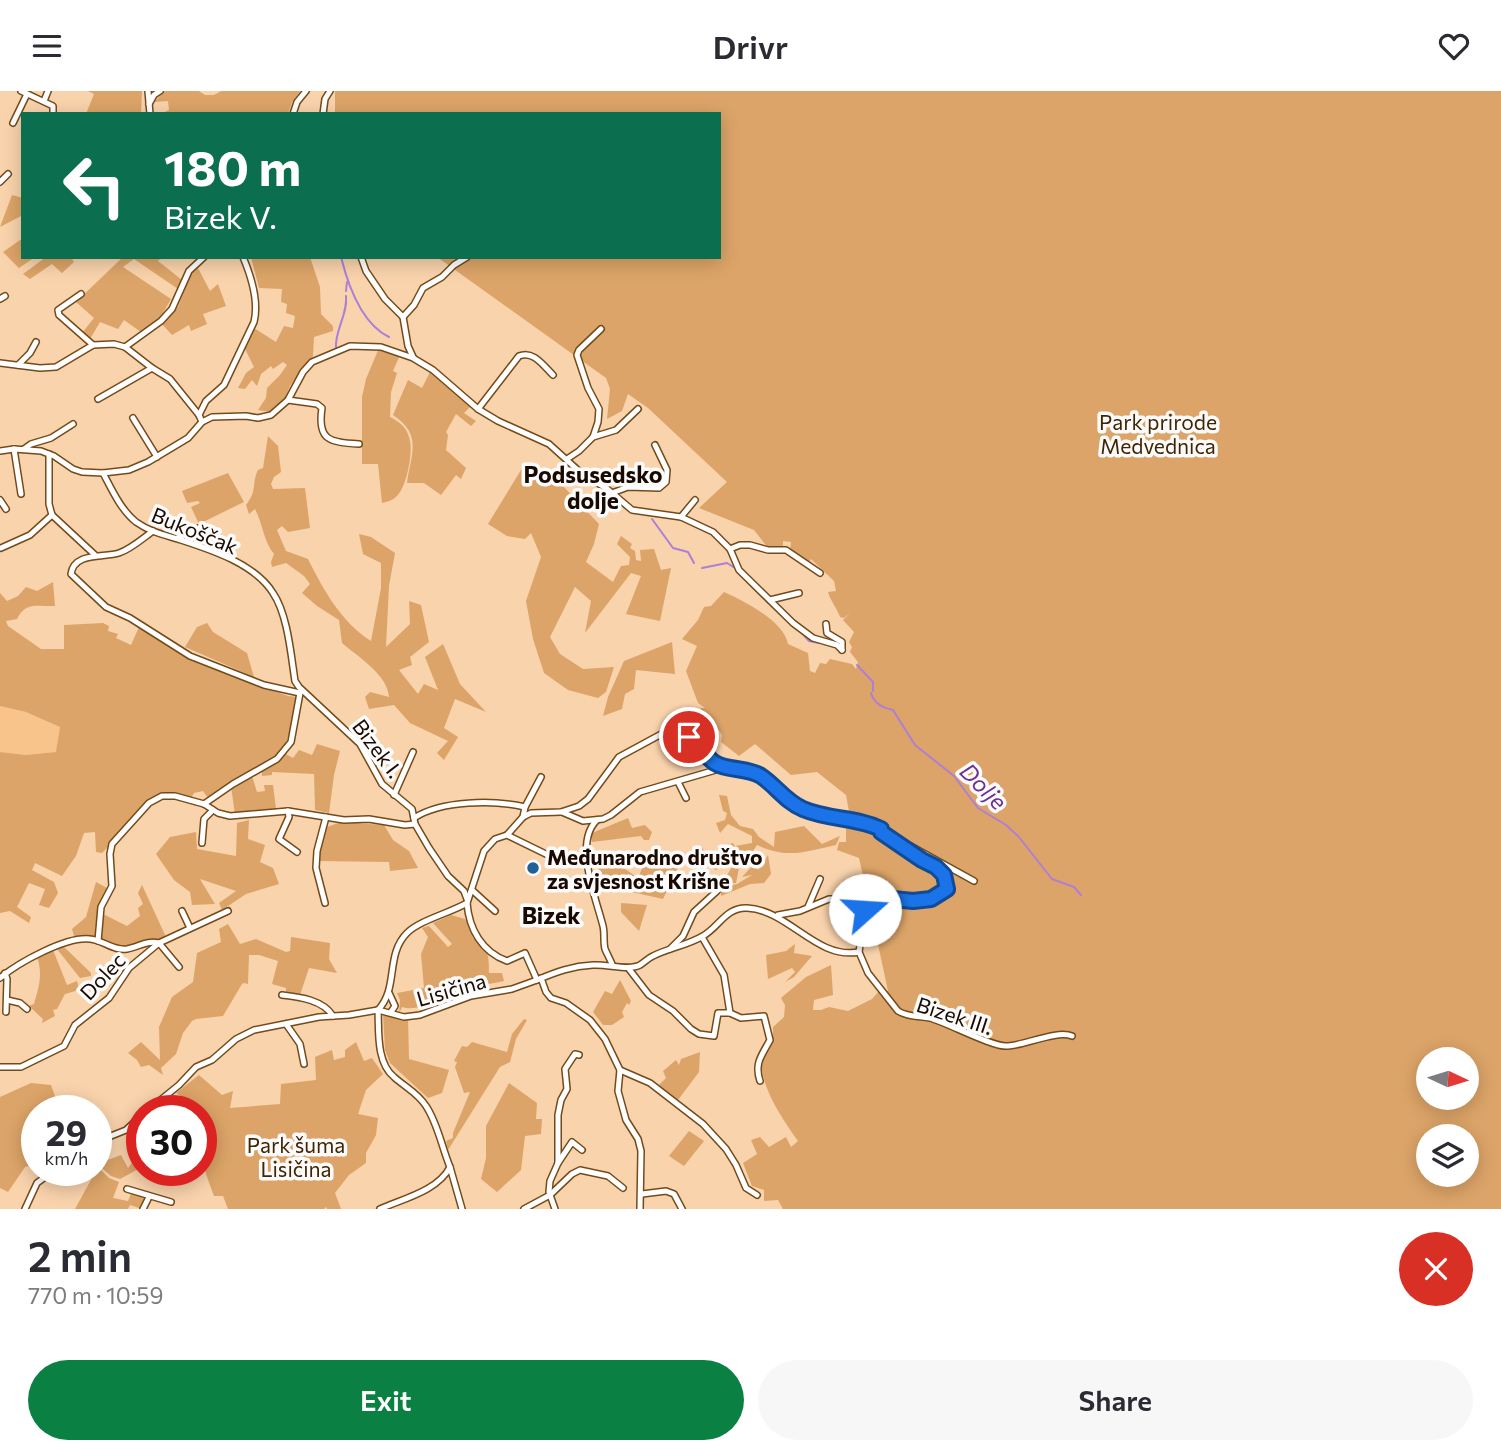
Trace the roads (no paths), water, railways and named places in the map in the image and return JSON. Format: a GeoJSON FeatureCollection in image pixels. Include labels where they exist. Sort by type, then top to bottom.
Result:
{"type":"FeatureCollection","features":[{"type":"Feature","properties":{"kind":"street"},"geometry":{"type":"LineString","coordinates":[[44,101],[48,91]]}},
{"type":"Feature","properties":{"kind":"street"},"geometry":{"type":"LineString","coordinates":[[148,91],[150,112]]}},
{"type":"Feature","properties":{"kind":"street"},"geometry":{"type":"LineString","coordinates":[[149,104],[160,91]]}},
{"type":"Feature","properties":{"kind":"street"},"geometry":{"type":"LineString","coordinates":[[294,112],[297,101],[306,91]]}},
{"type":"Feature","properties":{"kind":"street"},"geometry":{"type":"LineString","coordinates":[[323,112],[325,99],[330,91]]}},
{"type":"Feature","properties":{"kind":"street"},"geometry":{"type":"LineString","coordinates":[[13,123],[24,92],[53,106],[52,112]]}},
{"type":"Feature","properties":{"kind":"street"},"geometry":{"type":"LineString","coordinates":[[0,182],[8,174]]}},
{"type":"Feature","properties":{"kind":"street"},"geometry":{"type":"LineString","coordinates":[[125,347],[172,309],[189,271],[202,259]]}},
{"type":"Feature","properties":{"kind":"street"},"geometry":{"type":"LineString","coordinates":[[199,415],[206,401],[224,385],[254,322],[256,313],[252,282],[244,259]]}},
{"type":"Feature","properties":{"kind":"street"},"geometry":{"type":"LineString","coordinates":[[361,259],[385,299],[403,317],[413,358]]}},
{"type":"Feature","properties":{"kind":"street"},"geometry":{"type":"LineString","coordinates":[[403,317],[414,305],[423,288],[464,259]]}},
{"type":"Feature","properties":{"kind":"street"},"geometry":{"type":"LineString","coordinates":[[81,294],[58,310],[59,315],[93,345]]}},
{"type":"Feature","properties":{"kind":"street"},"geometry":{"type":"LineString","coordinates":[[567,459],[593,437],[598,422],[598,409],[578,355],[579,350],[601,329]]}},
{"type":"Feature","properties":{"kind":"street"},"geometry":{"type":"LineString","coordinates":[[18,365],[36,342]]}},
{"type":"Feature","properties":{"kind":"street"},"geometry":{"type":"LineString","coordinates":[[0,363],[57,367],[93,345],[114,344],[125,347],[170,379],[202,422]]}},
{"type":"Feature","properties":{"kind":"street"},"geometry":{"type":"LineString","coordinates":[[0,451],[24,449],[49,454],[73,469],[103,473],[129,470],[188,438],[202,422],[212,418],[265,418],[284,406],[303,372],[312,362],[350,347],[381,347],[413,358],[433,370],[478,409],[549,444],[592,481],[632,510],[681,517],[713,532],[730,549],[739,570],[770,600],[813,638],[837,645],[842,650],[842,642],[826,631],[826,624]]}},
{"type":"Feature","properties":{"kind":"street"},"geometry":{"type":"LineString","coordinates":[[478,409],[519,356],[526,353],[532,355],[553,375]]}},
{"type":"Feature","properties":{"kind":"street"},"geometry":{"type":"LineString","coordinates":[[98,399],[152,368]]}},
{"type":"Feature","properties":{"kind":"street"},"geometry":{"type":"LineString","coordinates":[[288,400],[317,404],[322,408],[320,422],[323,434],[330,440],[359,444]]}},
{"type":"Feature","properties":{"kind":"street"},"geometry":{"type":"LineString","coordinates":[[593,437],[616,431],[638,409]]}},
{"type":"Feature","properties":{"kind":"street"},"geometry":{"type":"LineString","coordinates":[[133,418],[157,457]]}},
{"type":"Feature","properties":{"kind":"street"},"geometry":{"type":"LineString","coordinates":[[24,449],[51,438],[73,424]]}},
{"type":"Feature","properties":{"kind":"street"},"geometry":{"type":"LineString","coordinates":[[612,493],[628,487],[659,488],[666,482],[667,470],[655,445]]}},
{"type":"Feature","properties":{"kind":"street"},"geometry":{"type":"LineString","coordinates":[[14,449],[21,494]]}},
{"type":"Feature","properties":{"kind":"street"},"geometry":{"type":"LineString","coordinates":[[49,454],[49,504],[52,515],[95,555]]}},
{"type":"Feature","properties":{"kind":"street","name":"Bukoščak"},"geometry":{"type":"LineString","coordinates":[[103,473],[125,511],[138,523],[153,531],[203,547],[245,567],[274,593],[284,622],[295,681],[301,692]]}},
{"type":"Feature","properties":{"kind":"street"},"geometry":{"type":"LineString","coordinates":[[0,500],[6,509]]}},
{"type":"Feature","properties":{"kind":"street"},"geometry":{"type":"LineString","coordinates":[[681,517],[695,500]]}},
{"type":"Feature","properties":{"kind":"street"},"geometry":{"type":"LineString","coordinates":[[1,548],[30,535],[52,515]]}},
{"type":"Feature","properties":{"kind":"street"},"geometry":{"type":"LineString","coordinates":[[177,538],[201,527]]}},
{"type":"Feature","properties":{"kind":"street"},"geometry":{"type":"LineString","coordinates":[[153,531],[122,552],[95,555],[75,565],[71,574],[106,607],[130,618],[190,656],[264,685],[301,692],[291,742],[277,759],[204,804]]}},
{"type":"Feature","properties":{"kind":"street"},"geometry":{"type":"LineString","coordinates":[[730,549],[750,545],[786,550],[820,573]]}},
{"type":"Feature","properties":{"kind":"street"},"geometry":{"type":"LineString","coordinates":[[770,600],[799,593]]}},
{"type":"Feature","properties":{"kind":"street","name":"Bizek I."},"geometry":{"type":"LineString","coordinates":[[301,692],[351,733],[360,744],[382,783],[412,810],[415,821],[448,876],[461,888],[467,901]]}},
{"type":"Feature","properties":{"kind":"street"},"geometry":{"type":"LineString","coordinates":[[523,817],[540,812],[561,812],[579,806],[588,799],[618,757],[667,731],[689,737],[716,764],[758,774],[775,786],[791,803],[807,811],[829,818],[869,823],[974,881]]}},
{"type":"Feature","properties":{"kind":"street"},"geometry":{"type":"LineString","coordinates":[[394,795],[413,752]]}},
{"type":"Feature","properties":{"kind":"street"},"geometry":{"type":"LineString","coordinates":[[561,812],[578,820],[597,820],[611,815],[640,792],[729,767]]}},
{"type":"Feature","properties":{"kind":"street"},"geometry":{"type":"LineString","coordinates":[[541,776],[525,807],[523,817],[507,835],[495,839],[484,851],[467,901],[471,924],[486,949],[495,956],[507,961],[524,953],[551,998],[566,1003],[590,1020],[605,1039],[620,1070],[618,1091],[641,1151],[640,1209]]}},
{"type":"Feature","properties":{"kind":"street"},"geometry":{"type":"LineString","coordinates":[[678,782],[686,798]]}},
{"type":"Feature","properties":{"kind":"street"},"geometry":{"type":"LineString","coordinates":[[98,941],[101,907],[113,885],[110,855],[112,844],[149,803],[162,796],[175,796],[204,804],[230,816],[288,811],[405,825],[415,821],[427,810],[491,802],[525,807]]}},
{"type":"Feature","properties":{"kind":"street"},"geometry":{"type":"LineString","coordinates":[[202,843],[204,819],[213,810]]}},
{"type":"Feature","properties":{"kind":"street"},"geometry":{"type":"LineString","coordinates":[[288,811],[289,817],[279,839],[297,852]]}},
{"type":"Feature","properties":{"kind":"street"},"geometry":{"type":"LineString","coordinates":[[325,903],[316,868],[317,851],[326,817]]}},
{"type":"Feature","properties":{"kind":"street"},"geometry":{"type":"LineString","coordinates":[[597,820],[587,831],[588,871],[595,906],[604,930],[606,950],[612,964]]}},
{"type":"Feature","properties":{"kind":"street"},"geometry":{"type":"LineString","coordinates":[[775,915],[794,913],[829,899],[853,899],[866,905],[893,899],[931,899],[947,889],[944,875],[936,867],[895,844],[881,829]]}},
{"type":"Feature","properties":{"kind":"street"},"geometry":{"type":"LineString","coordinates":[[507,835],[556,859]]}},
{"type":"Feature","properties":{"kind":"street"},"geometry":{"type":"LineString","coordinates":[[808,907],[820,879]]}},
{"type":"Feature","properties":{"kind":"street"},"geometry":{"type":"LineString","coordinates":[[461,888],[472,890],[495,911]]}},
{"type":"Feature","properties":{"kind":"street"},"geometry":{"type":"LineString","coordinates":[[668,952],[683,936],[694,912],[717,891]]}},
{"type":"Feature","properties":{"kind":"street"},"geometry":{"type":"LineString","coordinates":[[462,1209],[450,1167],[426,1105],[391,1074],[384,1064],[379,1034],[379,1010],[389,993],[393,957],[398,944],[410,930],[467,901]]}},
{"type":"Feature","properties":{"kind":"street"},"geometry":{"type":"LineString","coordinates":[[629,969],[655,955],[702,937],[726,915],[738,909],[775,915],[827,948],[846,953],[859,952],[866,905]]}},
{"type":"Feature","properties":{"kind":"street"},"geometry":{"type":"LineString","coordinates":[[182,911],[190,928]]}},
{"type":"Feature","properties":{"kind":"street","name":"Dolec"},"geometry":{"type":"LineString","coordinates":[[0,1066],[21,1067],[64,1046],[75,1025],[109,998],[129,968],[159,943],[228,911]]}},
{"type":"Feature","properties":{"kind":"street"},"geometry":{"type":"LineString","coordinates":[[702,937],[724,975],[730,1013]]}},
{"type":"Feature","properties":{"kind":"street"},"geometry":{"type":"LineString","coordinates":[[6,1012],[8,979],[2,976],[29,958],[85,939],[125,949],[148,942],[159,943],[179,967]]}},
{"type":"Feature","properties":{"kind":"street","name":"Bizek III."},"geometry":{"type":"LineString","coordinates":[[859,952],[868,973],[903,1014],[930,1018],[1000,1046],[1065,1034],[1072,1037]]}},
{"type":"Feature","properties":{"kind":"street"},"geometry":{"type":"LineString","coordinates":[[539,979],[566,968],[612,964],[629,969],[649,995],[673,1011],[699,1034],[714,1036],[718,1013],[730,1013],[741,1018],[764,1016],[770,1040],[758,1059],[757,1072],[760,1081]]}},
{"type":"Feature","properties":{"kind":"street","name":"Lisičina"},"geometry":{"type":"LineString","coordinates":[[167,1095],[196,1067],[212,1060],[236,1039],[257,1029],[379,1010],[404,1017],[421,1015],[471,996],[512,989],[539,979]]}},
{"type":"Feature","properties":{"kind":"street"},"geometry":{"type":"LineString","coordinates":[[389,993],[395,1006],[391,1012]]}},
{"type":"Feature","properties":{"kind":"street"},"geometry":{"type":"LineString","coordinates":[[282,995],[301,997],[319,1004],[333,1016]]}},
{"type":"Feature","properties":{"kind":"street"},"geometry":{"type":"LineString","coordinates":[[7,1000],[20,1003],[27,1009]]}},
{"type":"Feature","properties":{"kind":"street"},"geometry":{"type":"LineString","coordinates":[[286,1024],[300,1044],[304,1064]]}},
{"type":"Feature","properties":{"kind":"street"},"geometry":{"type":"LineString","coordinates":[[558,1163],[558,1115],[567,1089],[565,1069],[575,1054],[579,1055]]}},
{"type":"Feature","properties":{"kind":"street"},"geometry":{"type":"LineString","coordinates":[[620,1070],[650,1083],[704,1124],[726,1149],[746,1188],[757,1195]]}},
{"type":"Feature","properties":{"kind":"street"},"geometry":{"type":"LineString","coordinates":[[555,1209],[550,1195],[550,1181],[558,1163],[572,1142],[582,1150]]}},
{"type":"Feature","properties":{"kind":"street"},"geometry":{"type":"LineString","coordinates":[[380,1209],[422,1191],[443,1177],[450,1167]]}},
{"type":"Feature","properties":{"kind":"street"},"geometry":{"type":"LineString","coordinates":[[524,1209],[550,1195],[580,1170],[608,1177],[623,1188]]}},
{"type":"Feature","properties":{"kind":"street"},"geometry":{"type":"LineString","coordinates":[[25,1209],[36,1186]]}},
{"type":"Feature","properties":{"kind":"street"},"geometry":{"type":"LineString","coordinates":[[127,1189],[171,1202]]}},
{"type":"Feature","properties":{"kind":"street"},"geometry":{"type":"LineString","coordinates":[[642,1194],[666,1191],[674,1194],[682,1209]]}},
{"type":"Feature","properties":{"kind":"street"},"geometry":{"type":"LineString","coordinates":[[143,1209],[149,1197]]}},
{"type":"Feature","properties":{"kind":"waterway","name":"Dolje"},"geometry":{"type":"LineString","coordinates":[[342,259],[352,291],[364,313],[379,331],[389,337]]}},
{"type":"Feature","properties":{"kind":"waterway","name":"Dolje"},"geometry":{"type":"LineString","coordinates":[[346,291],[347,282]]}},
{"type":"Feature","properties":{"kind":"waterway"},"geometry":{"type":"LineString","coordinates":[[336,349],[346,296]]}},
{"type":"Feature","properties":{"kind":"waterway","name":"Dolje"},"geometry":{"type":"LineString","coordinates":[[652,519],[673,548],[688,552],[694,563]]}},
{"type":"Feature","properties":{"kind":"waterway","name":"Dolje"},"geometry":{"type":"LineString","coordinates":[[702,568],[727,563],[735,568]]}},
{"type":"Feature","properties":{"kind":"waterway","name":"Dolje"},"geometry":{"type":"LineString","coordinates":[[801,632],[809,641],[819,643]]}},
{"type":"Feature","properties":{"kind":"waterway","name":"Dolje"},"geometry":{"type":"LineString","coordinates":[[857,665],[873,682],[873,691]]}},
{"type":"Feature","properties":{"kind":"waterway","name":"Dolje"},"geometry":{"type":"LineString","coordinates":[[871,693],[879,705],[893,710],[915,745],[954,776],[978,808],[1006,825],[1018,836],[1052,879],[1074,887],[1081,895]]}},
{"type":"Feature","properties":{"kind":"place","name":"Međunarodno društvo za svjesnost Krišne"},"geometry":{"type":"Point","coordinates":[533,868]}},
{"type":"Feature","properties":{"kind":"district","name":"Podsusedsko dolje"},"geometry":{"type":"Point","coordinates":[593,487]}},
{"type":"Feature","properties":{"kind":"district","name":"Bizek"},"geometry":{"type":"Point","coordinates":[551,915]}},
{"type":"Feature","properties":{"kind":"park label","name":"Park prirode Medvednica"},"geometry":{"type":"Point","coordinates":[1158,433]}},
{"type":"Feature","properties":{"kind":"park label","name":"Park šuma Lisičina"},"geometry":{"type":"Point","coordinates":[296,1156]}}]}
